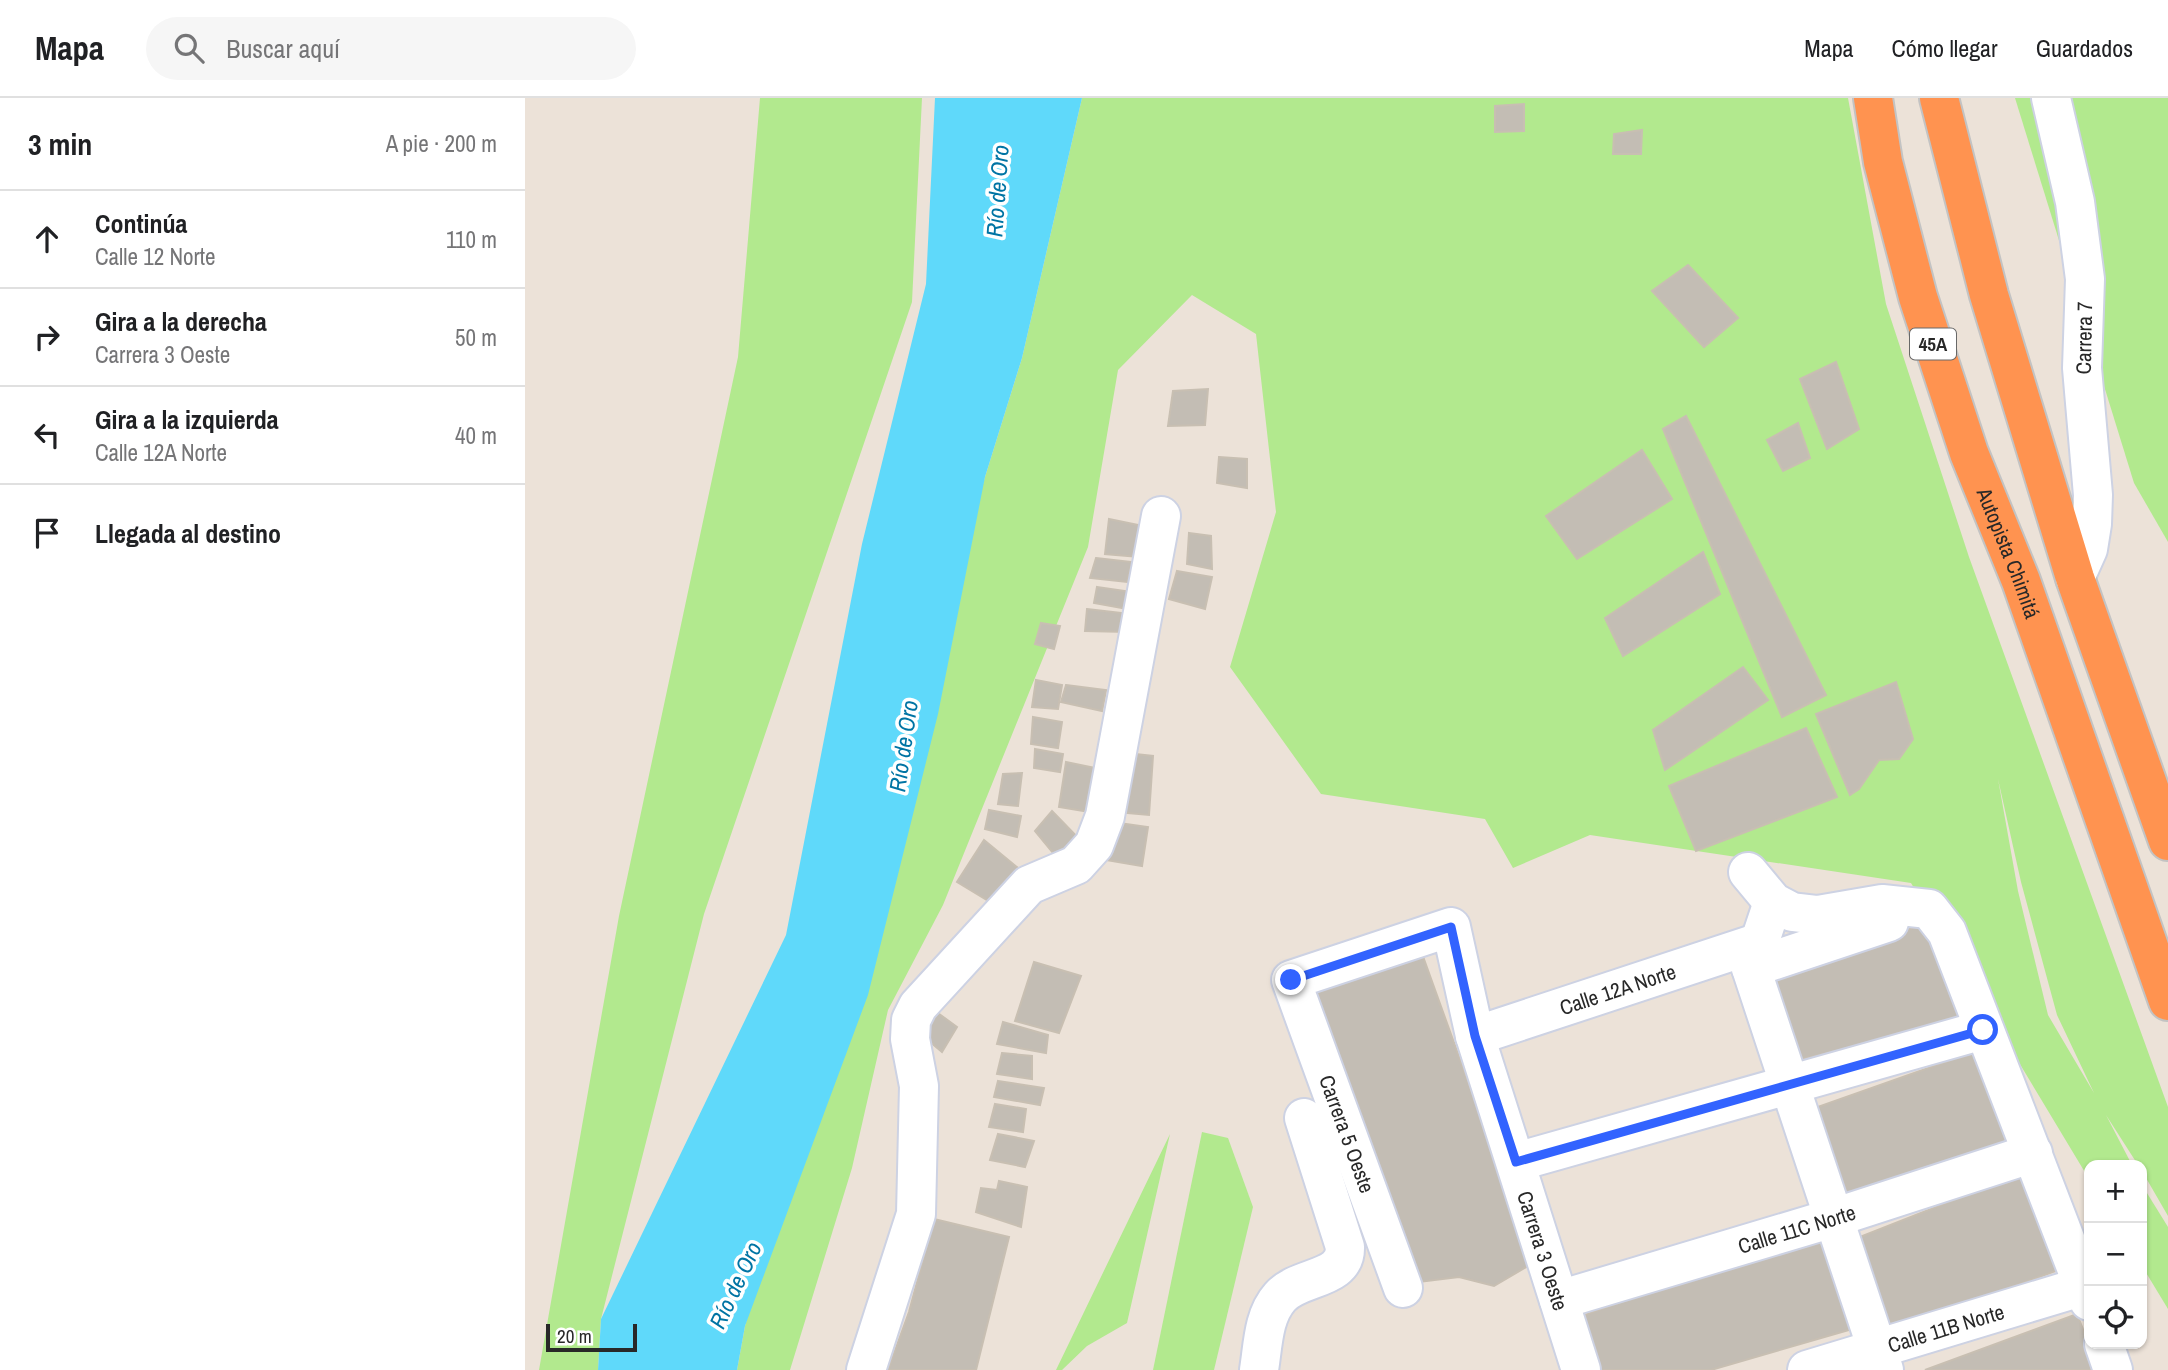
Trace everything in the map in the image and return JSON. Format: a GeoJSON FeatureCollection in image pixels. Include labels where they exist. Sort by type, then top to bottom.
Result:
{"type":"FeatureCollection","features":[{"type":"Feature","properties":{"kind":"highway","name":"Autopista Chimitá"},"geometry":{"type":"LineString","coordinates":[[1873,98],[1883,162],[1907,257],[1947,388],[1969,453],[2021,581],[2168,1001]]}},
{"type":"Feature","properties":{"kind":"highway"},"geometry":{"type":"LineString","coordinates":[[1939,98],[1989,295],[2075,578],[2168,841]]}},
{"type":"Feature","properties":{"kind":"street","name":"Carrera 7"},"geometry":{"type":"LineString","coordinates":[[2051,98],[2075,202],[2085,279],[2082,369],[2092,514],[2088,549],[2075,578]]}},
{"type":"Feature","properties":{"kind":"street"},"geometry":{"type":"LineString","coordinates":[[866,1370],[916,1214],[919,1086],[910,1039],[911,1020],[918,1006],[1029,885],[1076,865],[1094,845],[1105,816],[1161,516]]}},
{"type":"Feature","properties":{"kind":"street"},"geometry":{"type":"LineString","coordinates":[[1748,872],[1773,902],[1792,912],[1818,915],[1882,904],[1929,909],[1947,932],[2084,1286]]}},
{"type":"Feature","properties":{"kind":"street"},"geometry":{"type":"LineString","coordinates":[[1773,902],[1756,955],[1789,1083],[1881,1359]]}},
{"type":"Feature","properties":{"kind":"street","name":"Calle 12A Norte"},"geometry":{"type":"LineString","coordinates":[[1475,1036],[1756,955],[1929,909]]}},
{"type":"Feature","properties":{"kind":"street","name":"Carrera 5 Oeste"},"geometry":{"type":"LineString","coordinates":[[1403,1288],[1291,980],[1451,927]]}},
{"type":"Feature","properties":{"kind":"street","name":"Carrera 3 Oeste"},"geometry":{"type":"LineString","coordinates":[[1451,927],[1475,1036],[1581,1370]]}},
{"type":"Feature","properties":{"kind":"street"},"geometry":{"type":"LineString","coordinates":[[1516,1162],[1983,1030]]}},
{"type":"Feature","properties":{"kind":"street"},"geometry":{"type":"LineString","coordinates":[[1259,1370],[1265,1329],[1270,1312],[1279,1298],[1291,1287],[1339,1268],[1346,1258],[1345,1247],[1304,1118]]}},
{"type":"Feature","properties":{"kind":"street","name":"Calle 11C Norte"},"geometry":{"type":"LineString","coordinates":[[1559,1300],[1833,1218],[2033,1153]]}},
{"type":"Feature","properties":{"kind":"street","name":"Calle 11B Norte"},"geometry":{"type":"LineString","coordinates":[[1807,1370],[1881,1359],[2084,1295]]}},
{"type":"Feature","properties":{"kind":"street"},"geometry":{"type":"LineString","coordinates":[[2106,1349],[2113,1370]]}},
{"type":"Feature","properties":{"kind":"green space"},"geometry":{"type":"Polygon","coordinates":[[[760,98],[922,98],[912,302],[704,914],[601,1319],[598,1370],[539,1370],[619,916],[738,357],[760,98]]]}},
{"type":"Feature","properties":{"kind":"green space"},"geometry":{"type":"Polygon","coordinates":[[[1082,98],[1848,98],[1886,304],[1969,557],[2168,1107],[2168,1216],[2147,1180],[2147,1160],[2135,1160],[2106,1115],[2129,1160],[2084,1160],[2084,1171],[1911,883],[1590,835],[1513,868],[1485,819],[1321,794],[1230,667],[1276,512],[1256,334],[1192,295],[1118,370],[1088,547],[943,905],[888,1010],[852,1168],[790,1370],[737,1370],[745,1326],[985,477],[1022,358],[1082,98]],[[1998,779],[2018,891],[2048,1015],[2094,1093],[2057,1015],[2021,882],[1998,779]]]}},
{"type":"Feature","properties":{"kind":"green space"},"geometry":{"type":"Polygon","coordinates":[[[2015,98],[2168,98],[2168,542],[2134,483],[2015,98]]]}},
{"type":"Feature","properties":{"kind":"green space"},"geometry":{"type":"Polygon","coordinates":[[[1202,1132],[1228,1138],[1253,1207],[1214,1370],[1153,1370],[1202,1132]]]}},
{"type":"Feature","properties":{"kind":"green space"},"geometry":{"type":"Polygon","coordinates":[[[1170,1134],[1127,1323],[1087,1346],[1062,1370],[1056,1370],[1170,1134]]]}},
{"type":"Feature","properties":{"kind":"green space"},"geometry":{"type":"Polygon","coordinates":[[[2147,1193],[2168,1227],[2168,1309],[2147,1274],[2147,1193]]]}},
{"type":"Feature","properties":{"kind":"water","name":"Río de Oro"},"geometry":{"type":"Polygon","coordinates":[[[935,98],[1082,98],[1022,358],[985,477],[938,714],[868,995],[745,1326],[737,1370],[598,1370],[601,1319],[786,935],[862,544],[926,284],[935,98]]]}},
{"type":"Feature","properties":{"kind":"building"},"geometry":{"type":"Polygon","coordinates":[[[1524,104],[1524,131],[1495,132],[1495,106],[1524,104]]]}},
{"type":"Feature","properties":{"kind":"building"},"geometry":{"type":"Polygon","coordinates":[[[1642,130],[1641,154],[1613,154],[1614,134],[1642,130]]]}},
{"type":"Feature","properties":{"kind":"building"},"geometry":{"type":"Polygon","coordinates":[[[1688,265],[1738,318],[1704,347],[1652,291],[1688,265]]]}},
{"type":"Feature","properties":{"kind":"building"},"geometry":{"type":"Polygon","coordinates":[[[1836,362],[1859,429],[1827,449],[1800,379],[1836,362]]]}},
{"type":"Feature","properties":{"kind":"building"},"geometry":{"type":"Polygon","coordinates":[[[1208,389],[1205,425],[1168,426],[1173,391],[1208,389]]]}},
{"type":"Feature","properties":{"kind":"building"},"geometry":{"type":"Polygon","coordinates":[[[1686,416],[1826,695],[1782,717],[1663,429],[1686,416]]]}},
{"type":"Feature","properties":{"kind":"building"},"geometry":{"type":"Polygon","coordinates":[[[1798,423],[1810,458],[1783,471],[1767,440],[1798,423]]]}},
{"type":"Feature","properties":{"kind":"building"},"geometry":{"type":"Polygon","coordinates":[[[1642,450],[1672,499],[1577,559],[1546,516],[1642,450]]]}},
{"type":"Feature","properties":{"kind":"building"},"geometry":{"type":"Polygon","coordinates":[[[1219,457],[1247,459],[1247,488],[1217,483],[1219,457]]]}},
{"type":"Feature","properties":{"kind":"building"},"geometry":{"type":"Polygon","coordinates":[[[1109,519],[1148,527],[1139,557],[1105,554],[1109,519]]]}},
{"type":"Feature","properties":{"kind":"building"},"geometry":{"type":"Polygon","coordinates":[[[1189,533],[1211,536],[1212,569],[1187,564],[1189,533]]]}},
{"type":"Feature","properties":{"kind":"building"},"geometry":{"type":"Polygon","coordinates":[[[1703,552],[1720,594],[1623,656],[1605,618],[1703,552]]]}},
{"type":"Feature","properties":{"kind":"building"},"geometry":{"type":"Polygon","coordinates":[[[1096,558],[1132,562],[1127,582],[1090,578],[1096,558]]]}},
{"type":"Feature","properties":{"kind":"building"},"geometry":{"type":"Polygon","coordinates":[[[1177,571],[1212,577],[1205,609],[1169,599],[1177,571]]]}},
{"type":"Feature","properties":{"kind":"building"},"geometry":{"type":"Polygon","coordinates":[[[1097,587],[1132,592],[1128,609],[1094,603],[1097,587]]]}},
{"type":"Feature","properties":{"kind":"building"},"geometry":{"type":"Polygon","coordinates":[[[1087,609],[1131,614],[1128,632],[1085,631],[1087,609]]]}},
{"type":"Feature","properties":{"kind":"building"},"geometry":{"type":"Polygon","coordinates":[[[1041,623],[1060,626],[1054,649],[1035,644],[1041,623]]]}},
{"type":"Feature","properties":{"kind":"building"},"geometry":{"type":"Polygon","coordinates":[[[1743,667],[1768,700],[1665,770],[1653,730],[1743,667]]]}},
{"type":"Feature","properties":{"kind":"building"},"geometry":{"type":"Polygon","coordinates":[[[1036,680],[1062,685],[1058,709],[1032,707],[1036,680]]]}},
{"type":"Feature","properties":{"kind":"building"},"geometry":{"type":"Polygon","coordinates":[[[1896,682],[1913,739],[1899,759],[1879,760],[1859,789],[1850,795],[1816,714],[1896,682]]]}},
{"type":"Feature","properties":{"kind":"building"},"geometry":{"type":"Polygon","coordinates":[[[1066,685],[1106,690],[1102,711],[1061,702],[1066,685]]]}},
{"type":"Feature","properties":{"kind":"building"},"geometry":{"type":"Polygon","coordinates":[[[1033,717],[1062,722],[1058,748],[1031,744],[1033,717]]]}},
{"type":"Feature","properties":{"kind":"building"},"geometry":{"type":"Polygon","coordinates":[[[1806,728],[1837,797],[1696,851],[1669,786],[1806,728]]]}},
{"type":"Feature","properties":{"kind":"building"},"geometry":{"type":"Polygon","coordinates":[[[1035,749],[1063,754],[1060,772],[1034,768],[1035,749]]]}},
{"type":"Feature","properties":{"kind":"building"},"geometry":{"type":"Polygon","coordinates":[[[1126,753],[1153,756],[1149,815],[1117,812],[1126,753]]]}},
{"type":"Feature","properties":{"kind":"building"},"geometry":{"type":"Polygon","coordinates":[[[1066,762],[1105,770],[1096,813],[1059,807],[1066,762]]]}},
{"type":"Feature","properties":{"kind":"building"},"geometry":{"type":"Polygon","coordinates":[[[1022,773],[1018,806],[998,804],[1003,774],[1022,773]]]}},
{"type":"Feature","properties":{"kind":"building"},"geometry":{"type":"Polygon","coordinates":[[[989,810],[1021,816],[1017,837],[985,829],[989,810]]]}},
{"type":"Feature","properties":{"kind":"building"},"geometry":{"type":"Polygon","coordinates":[[[1052,811],[1085,845],[1063,865],[1035,831],[1052,811]]]}},
{"type":"Feature","properties":{"kind":"building"},"geometry":{"type":"Polygon","coordinates":[[[1112,822],[1148,827],[1142,866],[1106,860],[1112,822]]]}},
{"type":"Feature","properties":{"kind":"building"},"geometry":{"type":"Polygon","coordinates":[[[984,840],[1029,877],[1000,908],[957,882],[984,840]]]}},
{"type":"Feature","properties":{"kind":"building"},"geometry":{"type":"Polygon","coordinates":[[[1929,923],[1964,1020],[1802,1059],[1772,970],[1929,923]]]}},
{"type":"Feature","properties":{"kind":"building"},"geometry":{"type":"Polygon","coordinates":[[[1420,948],[1533,1263],[1494,1286],[1459,1277],[1411,1283],[1306,990],[1420,948]]]}},
{"type":"Feature","properties":{"kind":"building"},"geometry":{"type":"Polygon","coordinates":[[[1034,962],[1081,976],[1059,1033],[1015,1021],[1034,962]]]}},
{"type":"Feature","properties":{"kind":"building"},"geometry":{"type":"Polygon","coordinates":[[[931,1008],[957,1027],[942,1052],[916,1030],[931,1008]]]}},
{"type":"Feature","properties":{"kind":"building"},"geometry":{"type":"Polygon","coordinates":[[[1003,1022],[1048,1035],[1046,1053],[997,1044],[1003,1022]]]}},
{"type":"Feature","properties":{"kind":"building"},"geometry":{"type":"Polygon","coordinates":[[[1982,1049],[2021,1147],[1844,1206],[1809,1110],[1982,1049]]]}},
{"type":"Feature","properties":{"kind":"building"},"geometry":{"type":"Polygon","coordinates":[[[1002,1053],[1032,1056],[1032,1079],[997,1074],[1002,1053]]]}},
{"type":"Feature","properties":{"kind":"building"},"geometry":{"type":"Polygon","coordinates":[[[998,1081],[1044,1088],[1040,1105],[994,1097],[998,1081]]]}},
{"type":"Feature","properties":{"kind":"building"},"geometry":{"type":"Polygon","coordinates":[[[995,1104],[1026,1109],[1023,1132],[989,1127],[995,1104]]]}},
{"type":"Feature","properties":{"kind":"building"},"geometry":{"type":"Polygon","coordinates":[[[998,1134],[1034,1141],[1025,1167],[990,1160],[998,1134]]]}},
{"type":"Feature","properties":{"kind":"building"},"geometry":{"type":"Polygon","coordinates":[[[2030,1170],[2069,1266],[1884,1334],[1852,1240],[2030,1170]]]}},
{"type":"Feature","properties":{"kind":"building"},"geometry":{"type":"Polygon","coordinates":[[[999,1181],[1027,1187],[1021,1227],[976,1212],[981,1188],[997,1190],[999,1181]]]}},
{"type":"Feature","properties":{"kind":"building"},"geometry":{"type":"Polygon","coordinates":[[[934,1219],[1009,1237],[976,1370],[888,1370],[909,1312],[934,1219]]]}},
{"type":"Feature","properties":{"kind":"building"},"geometry":{"type":"Polygon","coordinates":[[[1825,1230],[1859,1327],[1711,1370],[1598,1370],[1573,1319],[1825,1230]]]}},
{"type":"Feature","properties":{"kind":"building"},"geometry":{"type":"Polygon","coordinates":[[[2077,1314],[2084,1332],[2084,1349],[2091,1349],[2099,1370],[1925,1370],[2077,1314]]]}},
{"type":"Feature","properties":{"kind":"route"},"geometry":{"type":"LineString","coordinates":[[1291,980],[1451,927],[1475,1036],[1516,1162],[1983,1030]]}}]}
